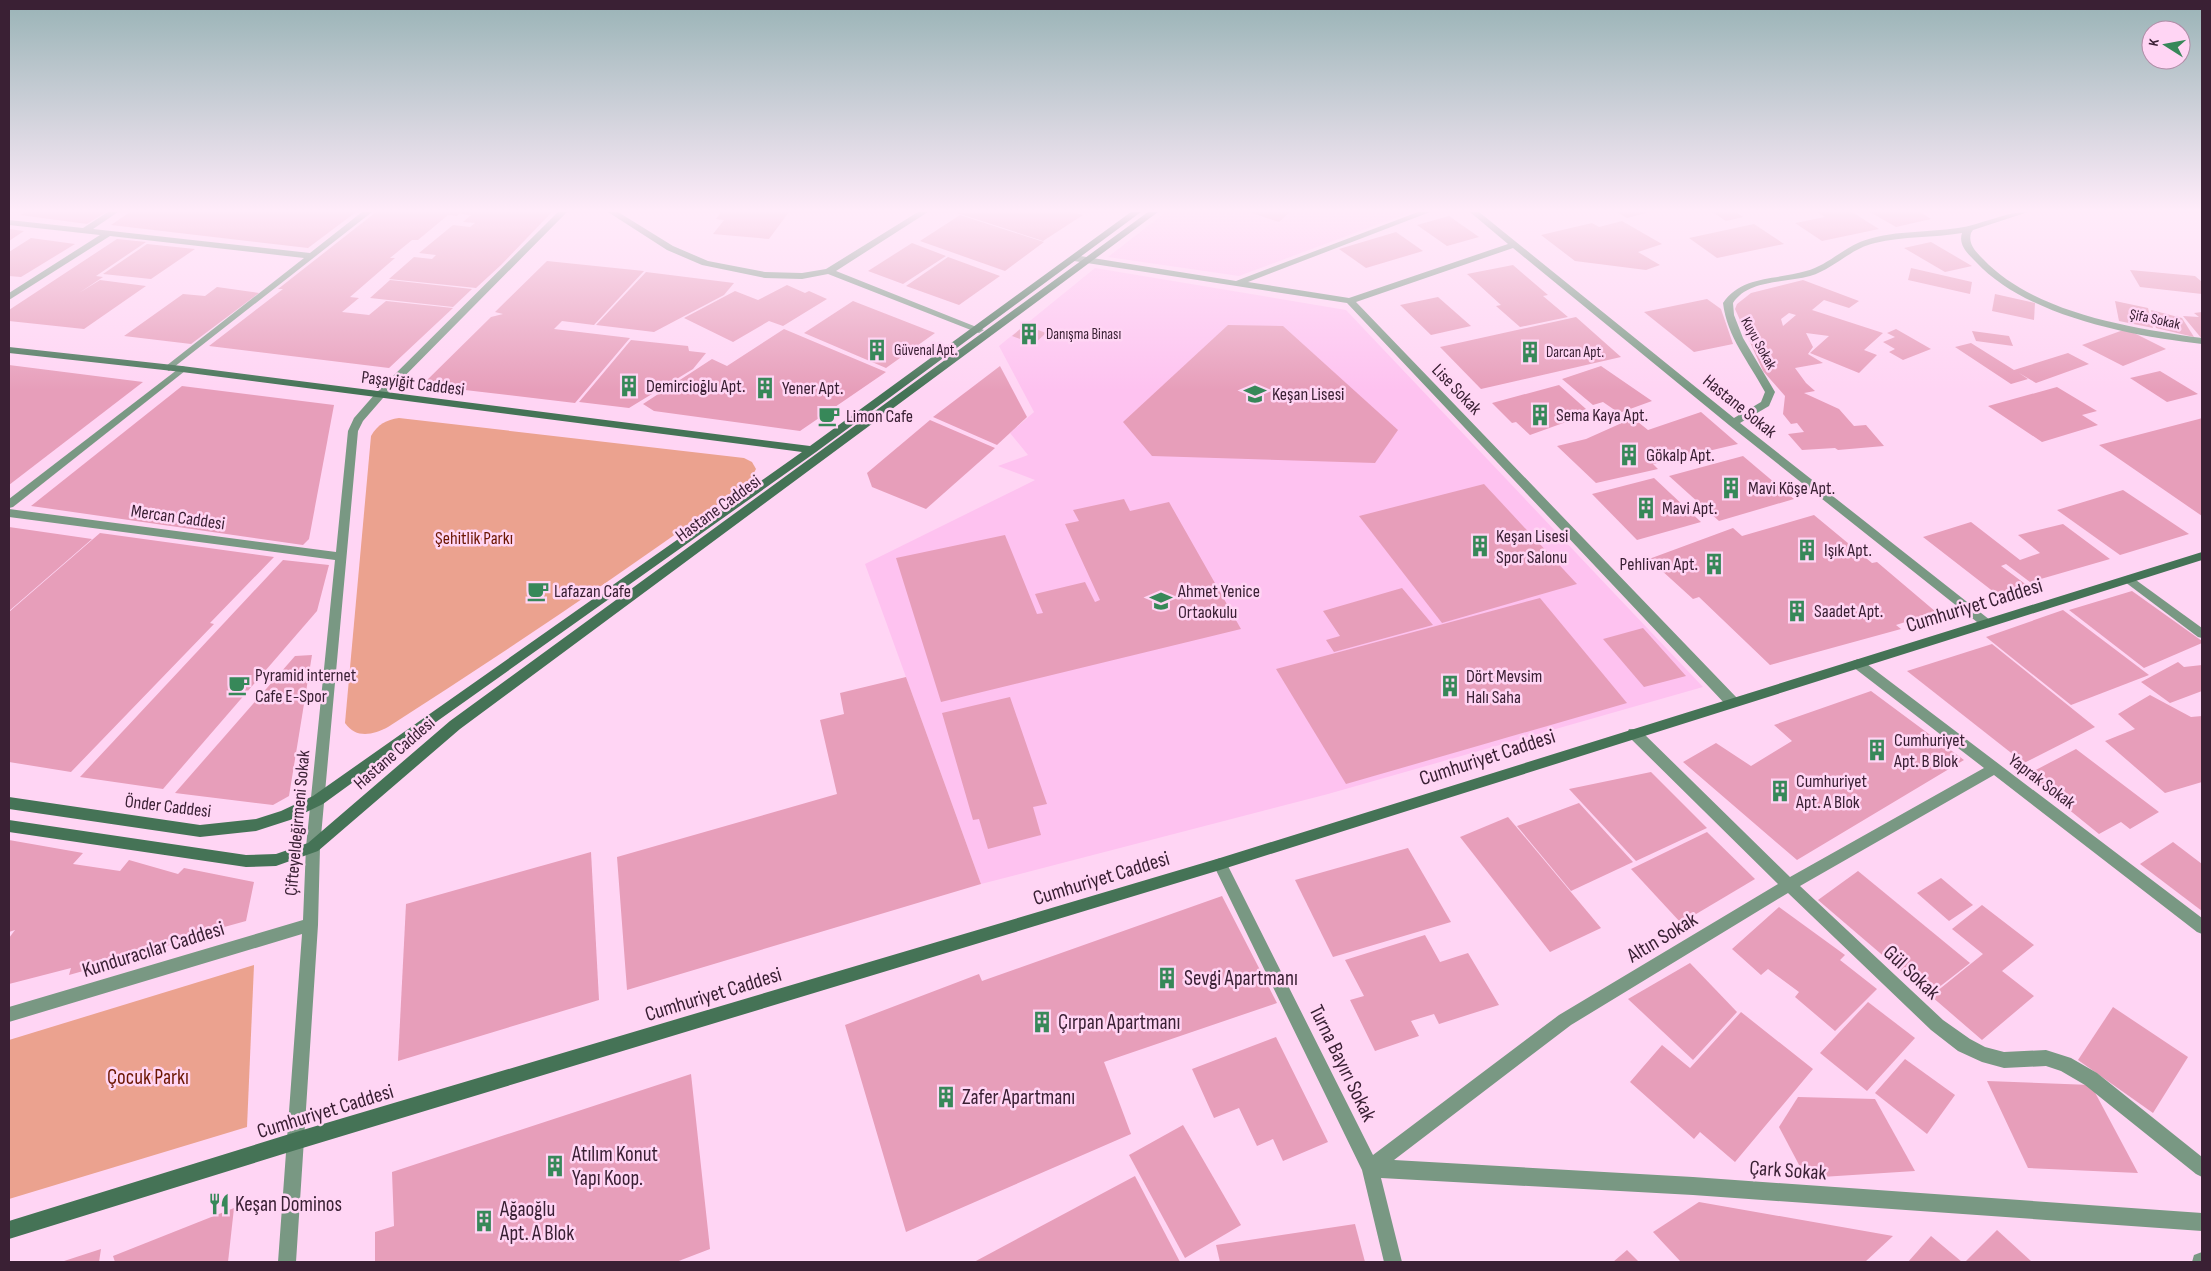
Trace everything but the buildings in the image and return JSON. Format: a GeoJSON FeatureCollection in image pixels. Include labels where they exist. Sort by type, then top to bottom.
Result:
{"type":"FeatureCollection","features":[{"type":"Feature","properties":{"kind":"main road","name":"Hastane Caddesi"},"geometry":{"type":"LineString","coordinates":[[318,800],[1064,271]]}},
{"type":"Feature","properties":{"kind":"main road","name":"Hastane Caddesi"},"geometry":{"type":"LineString","coordinates":[[313,847],[455,725],[1065,271]]}},
{"type":"Feature","properties":{"kind":"main road","name":"Paşayiğit Caddesi"},"geometry":{"type":"LineString","coordinates":[[9,350],[169,368],[812,450]]}},
{"type":"Feature","properties":{"kind":"main road","name":"Cumhuriyet Caddesi"},"geometry":{"type":"LineString","coordinates":[[9,1230],[1220,864],[2202,556]]}},
{"type":"Feature","properties":{"kind":"main road","name":"Önder Caddesi"},"geometry":{"type":"LineString","coordinates":[[9,803],[200,831],[256,825],[284,816],[318,800]]}},
{"type":"Feature","properties":{"kind":"main road"},"geometry":{"type":"LineString","coordinates":[[9,826],[246,861],[276,860],[313,847]]}},
{"type":"Feature","properties":{"kind":"street"},"geometry":{"type":"LineString","coordinates":[[9,297],[49,271]]}},
{"type":"Feature","properties":{"kind":"street"},"geometry":{"type":"LineString","coordinates":[[169,368],[292,271]]}},
{"type":"Feature","properties":{"kind":"street","name":"Çifteyeldeğirmeni Sokak"},"geometry":{"type":"LineString","coordinates":[[287,1262],[310,925],[313,847],[353,431],[362,414],[504,271]]}},
{"type":"Feature","properties":{"kind":"street"},"geometry":{"type":"LineString","coordinates":[[743,271],[786,276],[826,271]]}},
{"type":"Feature","properties":{"kind":"street"},"geometry":{"type":"LineString","coordinates":[[830,271],[979,330]]}},
{"type":"Feature","properties":{"kind":"street"},"geometry":{"type":"LineString","coordinates":[[1162,271],[1350,301],[1435,271]]}},
{"type":"Feature","properties":{"kind":"street"},"geometry":{"type":"LineString","coordinates":[[1238,283],[1269,271]]}},
{"type":"Feature","properties":{"kind":"street","name":"Hastane Sokak"},"geometry":{"type":"LineString","coordinates":[[1547,271],[1733,423],[1986,623]]}},
{"type":"Feature","properties":{"kind":"street","name":"Kuyu Sokak"},"geometry":{"type":"LineString","coordinates":[[1733,423],[1765,404],[1770,392],[1744,349],[1731,322],[1728,303],[1734,293],[1750,286],[1816,271]]}},
{"type":"Feature","properties":{"kind":"street","name":"Şifa Sokak"},"geometry":{"type":"LineString","coordinates":[[1992,271],[2007,283],[2048,304],[2124,326],[2202,341]]}},
{"type":"Feature","properties":{"kind":"street","name":"Lise Sokak"},"geometry":{"type":"LineString","coordinates":[[1350,301],[1732,702]]}},
{"type":"Feature","properties":{"kind":"street"},"geometry":{"type":"LineString","coordinates":[[9,504],[182,370]]}},
{"type":"Feature","properties":{"kind":"street","name":"Mercan Caddesi"},"geometry":{"type":"LineString","coordinates":[[9,513],[342,557]]}},
{"type":"Feature","properties":{"kind":"street"},"geometry":{"type":"LineString","coordinates":[[2129,579],[2202,634]]}},
{"type":"Feature","properties":{"kind":"street","name":"Yaprak Sokak"},"geometry":{"type":"LineString","coordinates":[[1858,664],[2202,927]]}},
{"type":"Feature","properties":{"kind":"street","name":"Gül Sokak"},"geometry":{"type":"LineString","coordinates":[[1634,733],[1789,886],[1938,1025],[1964,1046],[1982,1054],[2004,1060],[2046,1058],[2065,1064],[2091,1079],[2202,1168]]}},
{"type":"Feature","properties":{"kind":"street","name":"Altın Sokak"},"geometry":{"type":"LineString","coordinates":[[1370,1168],[1565,1020],[1789,886],[1994,768]]}},
{"type":"Feature","properties":{"kind":"street","name":"Turna Bayırı Sokak"},"geometry":{"type":"LineString","coordinates":[[1220,864],[1370,1168],[1393,1262]]}},
{"type":"Feature","properties":{"kind":"street","name":"Kunduracılar Caddesi"},"geometry":{"type":"LineString","coordinates":[[9,1014],[310,925]]}},
{"type":"Feature","properties":{"kind":"street","name":"Çark Sokak"},"geometry":{"type":"LineString","coordinates":[[1370,1168],[1703,1187],[2202,1222]]}},
{"type":"Feature","properties":{"kind":"shaded area"},"geometry":{"type":"Polygon","coordinates":[[[1091,271],[1115,271],[1346,310],[1703,687],[1328,794],[981,884],[865,564],[1035,480],[998,466],[1028,455],[1010,433],[1034,412],[999,346],[1091,271]]]}},
{"type":"Feature","properties":{"kind":"shaded area"},"geometry":{"type":"Polygon","coordinates":[[[1207,271],[1252,271],[1239,276],[1207,271]]]}},
{"type":"Feature","properties":{"kind":"green space","name":"Şehitlik Parkı"},"geometry":{"type":"Polygon","coordinates":[[[399,418],[744,458],[752,462],[756,469],[749,482],[525,638],[388,727],[365,734],[354,732],[345,723],[371,436],[376,428],[383,423],[399,418]]]}},
{"type":"Feature","properties":{"kind":"green space","name":"Çocuk Parkı"},"geometry":{"type":"Polygon","coordinates":[[[254,965],[247,1127],[9,1199],[9,1040],[254,965]]]}},
{"type":"Feature","properties":{"kind":"place","name":"Danışma Binası"},"geometry":{"type":"Point","coordinates":[1029,334]}},
{"type":"Feature","properties":{"kind":"place","name":"Güvenal Apt."},"geometry":{"type":"Point","coordinates":[877,350]}},
{"type":"Feature","properties":{"kind":"place","name":"Darcan Apt."},"geometry":{"type":"Point","coordinates":[1530,352]}},
{"type":"Feature","properties":{"kind":"place","name":"Demircioğlu Apt."},"geometry":{"type":"Point","coordinates":[629,386]}},
{"type":"Feature","properties":{"kind":"place","name":"Yener Apt."},"geometry":{"type":"Point","coordinates":[765,388]}},
{"type":"Feature","properties":{"kind":"place","name":"Keşan Lisesi"},"geometry":{"type":"Point","coordinates":[1255,394]}},
{"type":"Feature","properties":{"kind":"place","name":"Sema Kaya Apt."},"geometry":{"type":"Point","coordinates":[1540,415]}},
{"type":"Feature","properties":{"kind":"place","name":"Limon Cafe"},"geometry":{"type":"Point","coordinates":[829,416]}},
{"type":"Feature","properties":{"kind":"place","name":"Gökalp Apt."},"geometry":{"type":"Point","coordinates":[1629,455]}},
{"type":"Feature","properties":{"kind":"place","name":"Mavi Köşe Apt."},"geometry":{"type":"Point","coordinates":[1731,488]}},
{"type":"Feature","properties":{"kind":"place","name":"Mavi Apt."},"geometry":{"type":"Point","coordinates":[1646,508]}},
{"type":"Feature","properties":{"kind":"place","name":"Keşan Lisesi Spor Salonu"},"geometry":{"type":"Point","coordinates":[1480,546]}},
{"type":"Feature","properties":{"kind":"place","name":"Işık Apt."},"geometry":{"type":"Point","coordinates":[1807,550]}},
{"type":"Feature","properties":{"kind":"place","name":"Pehlivan Apt."},"geometry":{"type":"Point","coordinates":[1714,564]}},
{"type":"Feature","properties":{"kind":"place","name":"Lafazan Cafe"},"geometry":{"type":"Point","coordinates":[538,591]}},
{"type":"Feature","properties":{"kind":"place","name":"Ahmet Yenice Ortaokulu"},"geometry":{"type":"Point","coordinates":[1161,601]}},
{"type":"Feature","properties":{"kind":"place","name":"Saadet Apt."},"geometry":{"type":"Point","coordinates":[1797,611]}},
{"type":"Feature","properties":{"kind":"place","name":"Pyramid internet Cafe E-Spor"},"geometry":{"type":"Point","coordinates":[239,685]}},
{"type":"Feature","properties":{"kind":"place","name":"Dört Mevsim Halı Saha"},"geometry":{"type":"Point","coordinates":[1450,686]}},
{"type":"Feature","properties":{"kind":"place","name":"Cumhuriyet Apt. B Blok"},"geometry":{"type":"Point","coordinates":[1877,750]}},
{"type":"Feature","properties":{"kind":"place","name":"Cumhuriyet Apt. A Blok"},"geometry":{"type":"Point","coordinates":[1780,791]}},
{"type":"Feature","properties":{"kind":"place","name":"Sevgi Apartmanı"},"geometry":{"type":"Point","coordinates":[1167,978]}},
{"type":"Feature","properties":{"kind":"place","name":"Çırpan Apartmanı"},"geometry":{"type":"Point","coordinates":[1042,1022]}},
{"type":"Feature","properties":{"kind":"place","name":"Zafer Apartmanı"},"geometry":{"type":"Point","coordinates":[946,1097]}},
{"type":"Feature","properties":{"kind":"place","name":"Atılım Konut Yapı Koop."},"geometry":{"type":"Point","coordinates":[555,1166]}},
{"type":"Feature","properties":{"kind":"place","name":"Keşan Dominos"},"geometry":{"type":"Point","coordinates":[219,1204]}},
{"type":"Feature","properties":{"kind":"place","name":"Ağaoğlu Apt. A Blok"},"geometry":{"type":"Point","coordinates":[484,1221]}}]}
